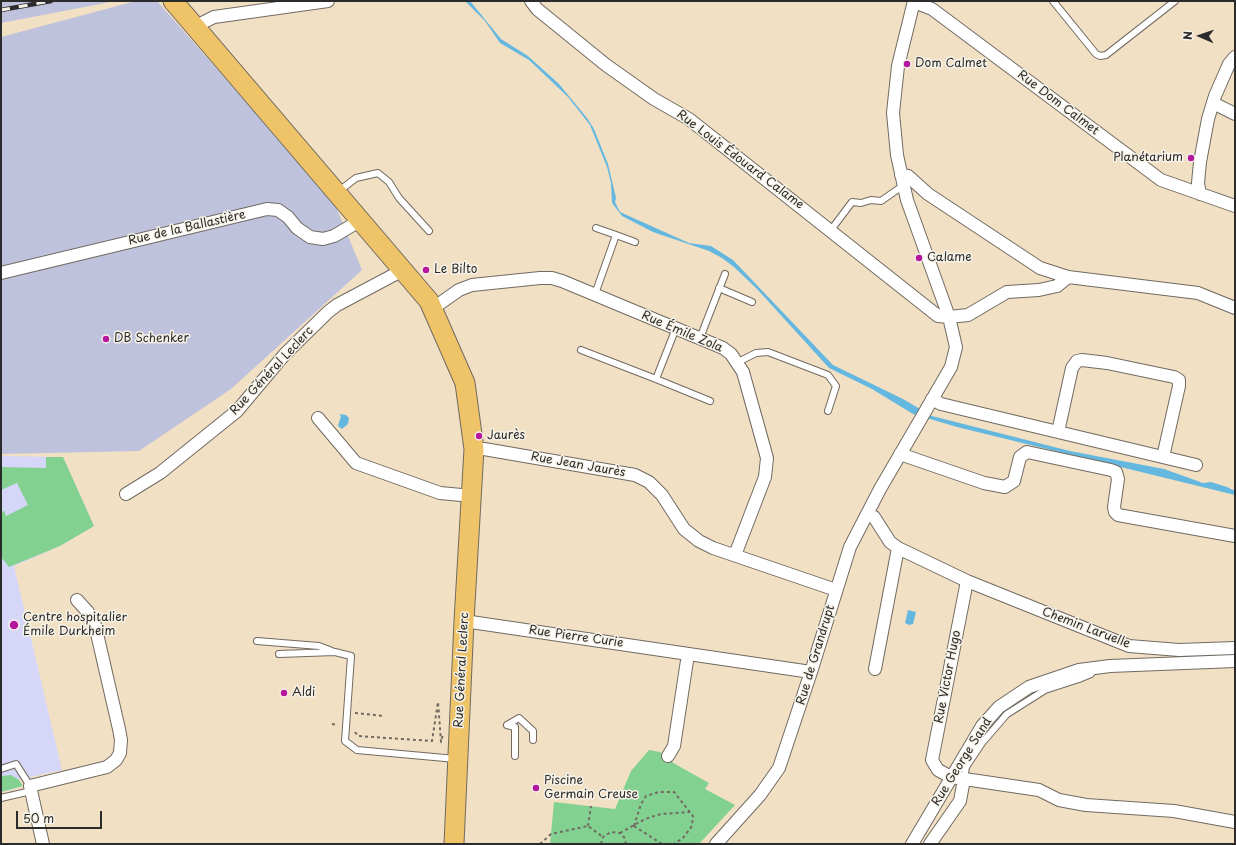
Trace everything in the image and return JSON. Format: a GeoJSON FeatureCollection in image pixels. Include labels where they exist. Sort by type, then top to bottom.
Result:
{"type":"FeatureCollection","features":[{"type":"Feature","properties":{"kind":"main road","name":"Rue Général Leclerc"},"geometry":{"type":"LineString","coordinates":[[173,1],[429,300],[465,383],[474,449],[464,621],[454,844]]}},
{"type":"Feature","properties":{"kind":"street"},"geometry":{"type":"LineString","coordinates":[[196,28],[214,17],[328,1]]}},
{"type":"Feature","properties":{"kind":"street","name":"Rue Louis Édouard Calame"},"geometry":{"type":"LineString","coordinates":[[531,1],[537,9],[606,65],[654,99],[689,119],[938,316],[949,317]]}},
{"type":"Feature","properties":{"kind":"street","name":"Rue de Grandrupt"},"geometry":{"type":"LineString","coordinates":[[716,844],[760,795],[778,768],[812,672],[850,547],[900,454],[951,367],[956,347],[949,317],[903,180],[897,155],[893,113],[898,66],[914,2]]}},
{"type":"Feature","properties":{"kind":"street","name":"Rue Dom Calmet"},"geometry":{"type":"LineString","coordinates":[[914,2],[932,9],[1161,180],[1235,206]]}},
{"type":"Feature","properties":{"kind":"street"},"geometry":{"type":"LineString","coordinates":[[1204,195],[1198,183],[1200,162],[1208,119],[1229,64],[1235,57]]}},
{"type":"Feature","properties":{"kind":"street"},"geometry":{"type":"LineString","coordinates":[[1213,103],[1235,114]]}},
{"type":"Feature","properties":{"kind":"street"},"geometry":{"type":"LineString","coordinates":[[903,180],[908,176],[928,194],[1040,268],[1068,277],[1198,293],[1235,308]]}},
{"type":"Feature","properties":{"kind":"street","name":"Rue de la Ballastière"},"geometry":{"type":"LineString","coordinates":[[1,273],[267,209],[278,210],[288,217],[297,228],[310,237],[323,239],[334,236],[361,220]]}},
{"type":"Feature","properties":{"kind":"street","name":"Rue Général Leclerc"},"geometry":{"type":"LineString","coordinates":[[126,494],[160,473],[237,411],[285,354],[337,304],[404,270]]}},
{"type":"Feature","properties":{"kind":"street"},"geometry":{"type":"LineString","coordinates":[[949,317],[968,315],[1007,292],[1039,290],[1057,286],[1068,277]]}},
{"type":"Feature","properties":{"kind":"street","name":"Rue Émile Zola"},"geometry":{"type":"LineString","coordinates":[[432,309],[459,290],[472,284],[540,278],[562,281],[723,348],[738,362],[743,372],[764,447],[767,470],[735,556]]}},
{"type":"Feature","properties":{"kind":"street"},"geometry":{"type":"LineString","coordinates":[[1058,432],[1072,368],[1077,361],[1082,360],[1108,363],[1174,377],[1179,380],[1179,386],[1163,457]]}},
{"type":"Feature","properties":{"kind":"street"},"geometry":{"type":"LineString","coordinates":[[932,399],[941,404],[1196,465]]}},
{"type":"Feature","properties":{"kind":"street"},"geometry":{"type":"LineString","coordinates":[[318,418],[356,463],[440,493],[472,496]]}},
{"type":"Feature","properties":{"kind":"street","name":"Rue Jean Jaurès"},"geometry":{"type":"LineString","coordinates":[[474,449],[484,449],[635,475],[649,482],[662,495],[684,529],[698,541],[735,556],[836,590]]}},
{"type":"Feature","properties":{"kind":"street"},"geometry":{"type":"LineString","coordinates":[[900,454],[984,483],[1005,487],[1014,481],[1020,457],[1027,452],[1111,470],[1116,472],[1118,479],[1114,506],[1115,512],[1118,515],[1235,536]]}},
{"type":"Feature","properties":{"kind":"street"},"geometry":{"type":"LineString","coordinates":[[867,514],[874,517],[890,542],[898,548],[967,581]]}},
{"type":"Feature","properties":{"kind":"street"},"geometry":{"type":"LineString","coordinates":[[875,669],[898,548]]}},
{"type":"Feature","properties":{"kind":"street","name":"Chemin Laruelle"},"geometry":{"type":"LineString","coordinates":[[967,581],[1129,646],[1179,650],[1235,648]]}},
{"type":"Feature","properties":{"kind":"street","name":"Rue Victor Hugo"},"geometry":{"type":"LineString","coordinates":[[967,581],[932,760],[938,770],[951,777],[1040,790],[1059,800],[1086,805],[1174,811],[1235,822]]}},
{"type":"Feature","properties":{"kind":"street"},"geometry":{"type":"LineString","coordinates":[[43,844],[30,789],[107,767],[116,760],[120,753],[121,740],[119,729],[95,626],[88,612],[77,600]]}},
{"type":"Feature","properties":{"kind":"street","name":"Rue Pierre Curie"},"geometry":{"type":"LineString","coordinates":[[464,621],[812,672]]}},
{"type":"Feature","properties":{"kind":"street"},"geometry":{"type":"LineString","coordinates":[[668,756],[674,746],[688,654]]}},
{"type":"Feature","properties":{"kind":"street","name":"Rue George Sand"},"geometry":{"type":"LineString","coordinates":[[912,844],[982,726],[999,707],[1029,687],[1079,670],[1235,661]]}},
{"type":"Feature","properties":{"kind":"street"},"geometry":{"type":"LineString","coordinates":[[930,844],[960,801],[964,779]]}},
{"type":"Feature","properties":{"kind":"lane"},"geometry":{"type":"LineString","coordinates":[[1053,1],[1096,54],[1100,56],[1106,55],[1175,1]]}},
{"type":"Feature","properties":{"kind":"lane"},"geometry":{"type":"LineString","coordinates":[[338,192],[356,178],[378,173],[389,182],[398,198],[429,231]]}},
{"type":"Feature","properties":{"kind":"lane"},"geometry":{"type":"LineString","coordinates":[[831,230],[852,202],[861,203],[871,200],[881,201],[903,180]]}},
{"type":"Feature","properties":{"kind":"lane"},"geometry":{"type":"LineString","coordinates":[[596,228],[635,242]]}},
{"type":"Feature","properties":{"kind":"lane"},"geometry":{"type":"LineString","coordinates":[[594,294],[616,235]]}},
{"type":"Feature","properties":{"kind":"lane"},"geometry":{"type":"LineString","coordinates":[[700,338],[724,274]]}},
{"type":"Feature","properties":{"kind":"lane"},"geometry":{"type":"LineString","coordinates":[[719,288],[752,302]]}},
{"type":"Feature","properties":{"kind":"lane"},"geometry":{"type":"LineString","coordinates":[[656,379],[676,328]]}},
{"type":"Feature","properties":{"kind":"lane"},"geometry":{"type":"LineString","coordinates":[[581,350],[710,401]]}},
{"type":"Feature","properties":{"kind":"lane"},"geometry":{"type":"LineString","coordinates":[[738,362],[756,353],[768,352],[828,375],[836,386],[828,411]]}},
{"type":"Feature","properties":{"kind":"lane"},"geometry":{"type":"LineString","coordinates":[[257,641],[319,646],[351,656],[344,741],[356,750],[458,759]]}},
{"type":"Feature","properties":{"kind":"lane"},"geometry":{"type":"LineString","coordinates":[[279,654],[335,652]]}},
{"type":"Feature","properties":{"kind":"lane"},"geometry":{"type":"LineString","coordinates":[[964,779],[966,767],[982,743],[1008,714],[1045,690],[1085,677],[1091,674],[1095,668]]}},
{"type":"Feature","properties":{"kind":"lane"},"geometry":{"type":"LineString","coordinates":[[516,756],[514,727],[506,725],[519,718],[533,731],[533,740]]}},
{"type":"Feature","properties":{"kind":"lane"},"geometry":{"type":"LineString","coordinates":[[1,769],[16,764],[30,789],[1,798]]}},
{"type":"Feature","properties":{"kind":"path"},"geometry":{"type":"LineString","coordinates":[[353,728],[355,734],[358,736],[432,741],[438,702],[441,742],[446,721],[460,720]]}},
{"type":"Feature","properties":{"kind":"path"},"geometry":{"type":"LineString","coordinates":[[354,719],[355,713],[384,716]]}},
{"type":"Feature","properties":{"kind":"path"},"geometry":{"type":"LineString","coordinates":[[634,826],[641,804],[646,796],[659,792],[674,792],[693,816],[692,826],[683,838],[674,844]]}},
{"type":"Feature","properties":{"kind":"path"},"geometry":{"type":"LineString","coordinates":[[588,826],[591,806]]}},
{"type":"Feature","properties":{"kind":"path"},"geometry":{"type":"LineString","coordinates":[[601,844],[603,836],[611,832],[620,833],[644,819],[661,814],[690,812]]}},
{"type":"Feature","properties":{"kind":"path"},"geometry":{"type":"LineString","coordinates":[[540,844],[551,834],[588,826],[603,836]]}},
{"type":"Feature","properties":{"kind":"path"},"geometry":{"type":"LineString","coordinates":[[634,826],[662,844]]}},
{"type":"Feature","properties":{"kind":"path"},"geometry":{"type":"LineString","coordinates":[[620,833],[624,837],[626,844]]}},
{"type":"Feature","properties":{"kind":"shaded area"},"geometry":{"type":"Polygon","coordinates":[[[1,1],[116,1],[1,23],[1,1]]]}},
{"type":"Feature","properties":{"kind":"shaded area"},"geometry":{"type":"Polygon","coordinates":[[[136,1],[157,1],[334,202],[362,270],[231,389],[139,451],[1,454],[1,37],[136,1]]]}},
{"type":"Feature","properties":{"kind":"shaded area","name":"Centre hospitalier Émile Durkheim"},"geometry":{"type":"Polygon","coordinates":[[[1,456],[63,457],[94,526],[60,546],[14,566],[62,770],[17,780],[14,789],[1,792],[1,456]]]}},
{"type":"Feature","properties":{"kind":"green space"},"geometry":{"type":"Polygon","coordinates":[[[46,457],[63,457],[94,526],[60,546],[9,567],[1,557],[1,512],[4,511],[6,516],[28,505],[17,483],[1,490],[1,467],[46,468],[46,457]]]}},
{"type":"Feature","properties":{"kind":"green space"},"geometry":{"type":"Polygon","coordinates":[[[649,750],[660,752],[675,764],[709,783],[705,789],[735,805],[699,844],[550,844],[554,802],[615,809],[631,771],[649,750]]]}},
{"type":"Feature","properties":{"kind":"green space"},"geometry":{"type":"Polygon","coordinates":[[[11,775],[19,780],[23,786],[1,792],[1,776],[11,775]]]}},
{"type":"Feature","properties":{"kind":"water"},"geometry":{"type":"Polygon","coordinates":[[[465,1],[470,1],[501,39],[528,56],[559,84],[587,118],[594,129],[608,164],[616,198],[615,202],[620,212],[689,243],[711,246],[733,260],[833,365],[903,399],[932,416],[1070,451],[1164,469],[1203,483],[1211,482],[1227,487],[1235,491],[1235,495],[957,427],[913,414],[872,389],[829,368],[757,289],[734,267],[722,258],[709,251],[653,232],[622,216],[612,203],[611,183],[607,167],[590,125],[568,97],[529,60],[500,43],[485,21],[465,1]]]}},
{"type":"Feature","properties":{"kind":"water"},"geometry":{"type":"Polygon","coordinates":[[[339,414],[346,415],[349,418],[348,424],[342,429],[338,426],[341,416],[339,414]]]}},
{"type":"Feature","properties":{"kind":"water"},"geometry":{"type":"Polygon","coordinates":[[[908,610],[916,612],[913,624],[909,625],[905,623],[908,610]]]}},
{"type":"Feature","properties":{"kind":"railway"},"geometry":{"type":"LineString","coordinates":[[1,10],[51,1]]}},
{"type":"Feature","properties":{"kind":"place","name":"Dom Calmet"},"geometry":{"type":"Point","coordinates":[907,64]}},
{"type":"Feature","properties":{"kind":"place","name":"Planétarium"},"geometry":{"type":"Point","coordinates":[1191,158]}},
{"type":"Feature","properties":{"kind":"place","name":"Calame"},"geometry":{"type":"Point","coordinates":[919,258]}},
{"type":"Feature","properties":{"kind":"place","name":"Le Bilto"},"geometry":{"type":"Point","coordinates":[426,270]}},
{"type":"Feature","properties":{"kind":"place","name":"DB Schenker"},"geometry":{"type":"Point","coordinates":[106,339]}},
{"type":"Feature","properties":{"kind":"place","name":"Jaurès"},"geometry":{"type":"Point","coordinates":[479,436]}},
{"type":"Feature","properties":{"kind":"place","name":"Centre hospitalier Émile Durkheim"},"geometry":{"type":"Point","coordinates":[14,625]}},
{"type":"Feature","properties":{"kind":"place","name":"Aldi"},"geometry":{"type":"Point","coordinates":[284,693]}},
{"type":"Feature","properties":{"kind":"place","name":"Piscine Germain Creuse"},"geometry":{"type":"Point","coordinates":[536,788]}}]}
